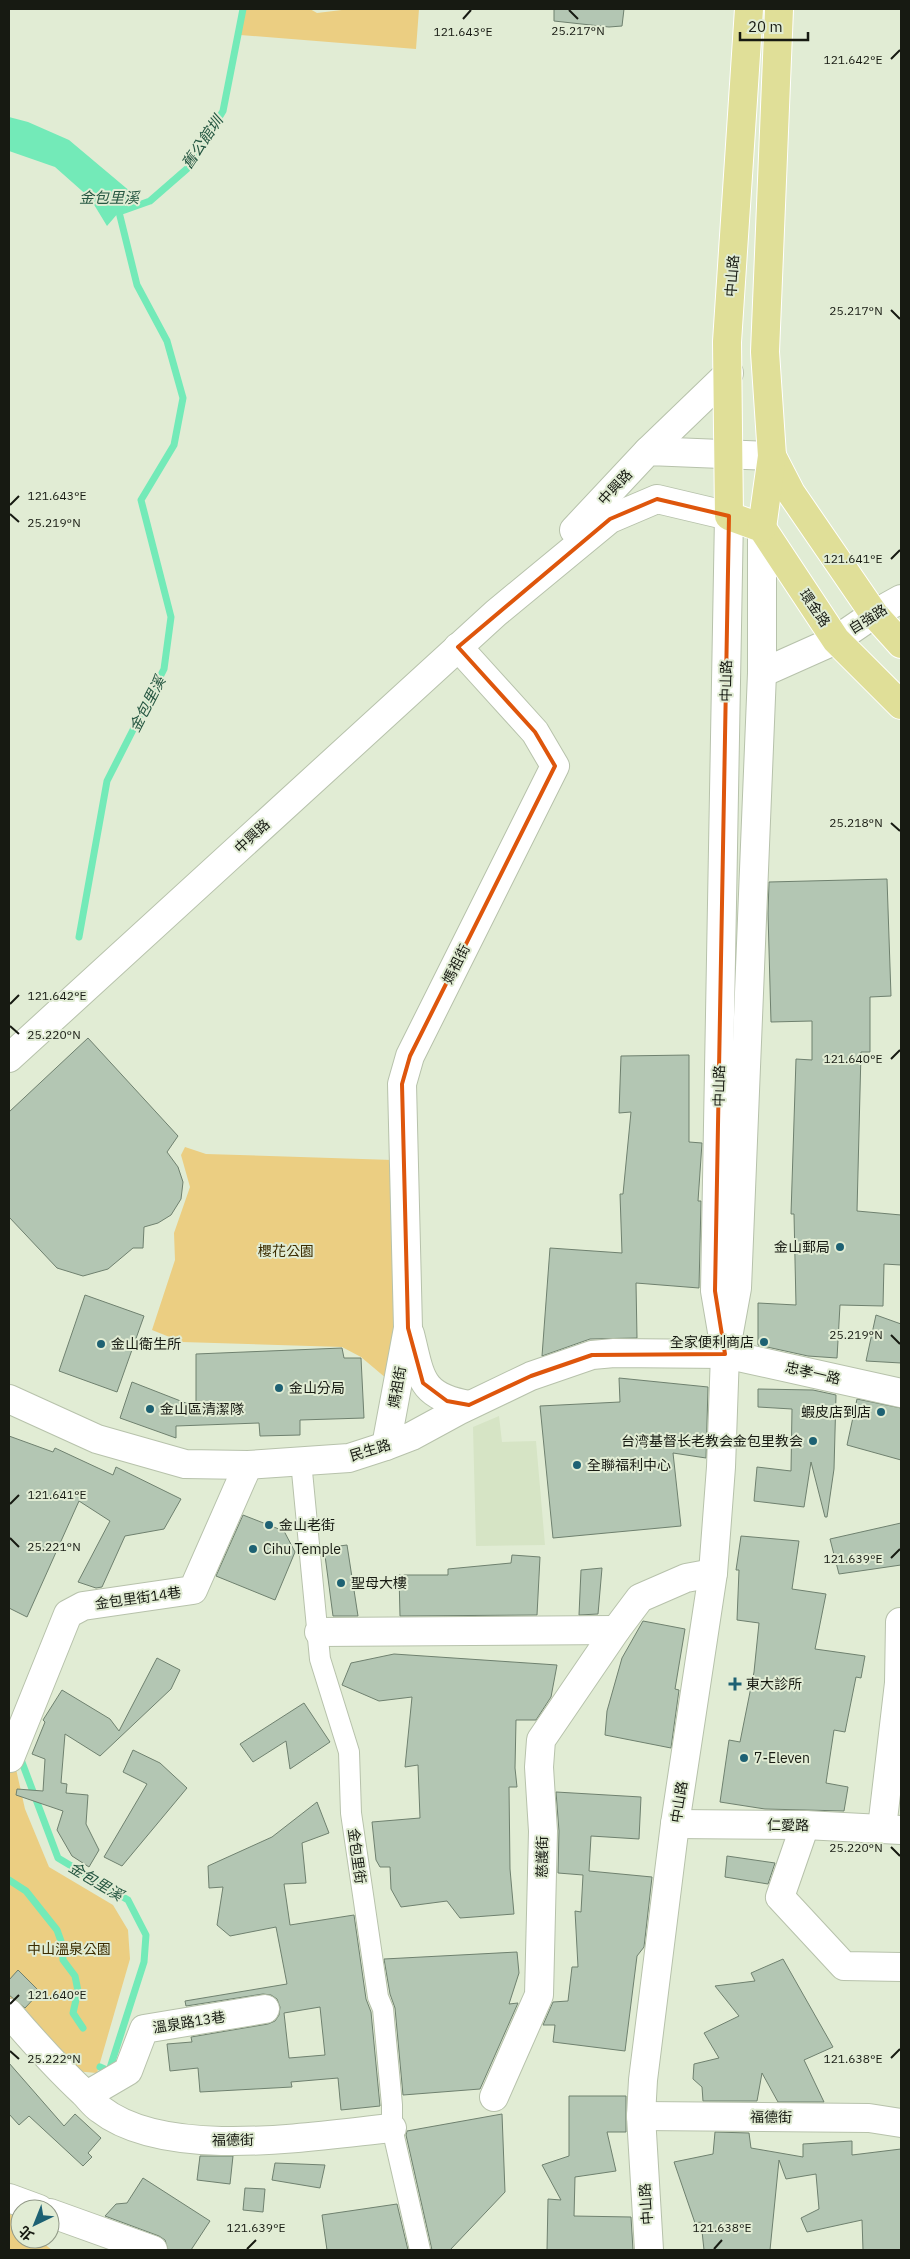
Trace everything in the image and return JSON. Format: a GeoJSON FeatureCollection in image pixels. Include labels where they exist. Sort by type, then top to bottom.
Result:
{"type":"FeatureCollection","features":[{"type":"Feature","properties":{"kind":"main road","name":"中山路"},"geometry":{"type":"LineString","coordinates":[[729,516],[728,342],[749,9]]}},
{"type":"Feature","properties":{"kind":"main road"},"geometry":{"type":"LineString","coordinates":[[729,516],[762,528],[772,456],[765,352],[779,9]]}},
{"type":"Feature","properties":{"kind":"main road"},"geometry":{"type":"LineString","coordinates":[[772,456],[791,493],[874,614],[901,644]]}},
{"type":"Feature","properties":{"kind":"main road","name":"環金路"},"geometry":{"type":"LineString","coordinates":[[762,528],[836,640],[901,705]]}},
{"type":"Feature","properties":{"kind":"street","name":"中興路"},"geometry":{"type":"LineString","coordinates":[[496,613],[648,451],[729,373]]}},
{"type":"Feature","properties":{"kind":"street"},"geometry":{"type":"LineString","coordinates":[[648,451],[772,456]]}},
{"type":"Feature","properties":{"kind":"street","name":"中興路"},"geometry":{"type":"LineString","coordinates":[[9,1058],[458,647],[496,613],[610,519],[657,499],[729,516]]}},
{"type":"Feature","properties":{"kind":"street","name":"中山路"},"geometry":{"type":"LineString","coordinates":[[725,1354],[715,1291],[729,516]]}},
{"type":"Feature","properties":{"kind":"street","name":"中山路"},"geometry":{"type":"LineString","coordinates":[[649,2250],[641,2116],[643,2080],[675,1824],[714,1573],[721,1467],[725,1354],[737,1288],[762,673],[762,528]]}},
{"type":"Feature","properties":{"kind":"street","name":"自強路"},"geometry":{"type":"LineString","coordinates":[[762,673],[836,640],[874,614],[901,599]]}},
{"type":"Feature","properties":{"kind":"street","name":"媽祖街"},"geometry":{"type":"LineString","coordinates":[[386,1446],[408,1328],[402,1084],[410,1056],[555,766],[535,732],[458,647]]}},
{"type":"Feature","properties":{"kind":"street","name":"媽祖街"},"geometry":{"type":"LineString","coordinates":[[408,1328],[423,1382],[447,1401],[469,1405]]}},
{"type":"Feature","properties":{"kind":"street","name":"民生路"},"geometry":{"type":"LineString","coordinates":[[9,1399],[97,1439],[185,1464],[248,1465],[349,1458],[412,1436],[469,1405],[531,1376],[592,1355],[614,1353],[725,1354]]}},
{"type":"Feature","properties":{"kind":"street","name":"忠孝一路"},"geometry":{"type":"LineString","coordinates":[[725,1354],[901,1393]]}},
{"type":"Feature","properties":{"kind":"street","name":"金包里街"},"geometry":{"type":"LineString","coordinates":[[301,1461],[319,1632],[320,1659],[350,1752],[351,1814],[378,1997],[383,2009],[392,2105],[392,2128],[420,2250]]}},
{"type":"Feature","properties":{"kind":"street","name":"金包里街14巷"},"geometry":{"type":"LineString","coordinates":[[10,1758],[68,1614],[84,1606],[193,1590],[248,1465]]}},
{"type":"Feature","properties":{"kind":"street","name":"慈護街"},"geometry":{"type":"LineString","coordinates":[[494,2097],[539,1995],[543,1830],[539,1767],[542,1740],[616,1630],[640,1598],[686,1578],[714,1573]]}},
{"type":"Feature","properties":{"kind":"street"},"geometry":{"type":"LineString","coordinates":[[891,1829],[900,1683],[900,1622]]}},
{"type":"Feature","properties":{"kind":"street"},"geometry":{"type":"LineString","coordinates":[[319,1632],[616,1630]]}},
{"type":"Feature","properties":{"kind":"street","name":"仁愛路"},"geometry":{"type":"LineString","coordinates":[[675,1824],[806,1825],[891,1829]]}},
{"type":"Feature","properties":{"kind":"street"},"geometry":{"type":"LineString","coordinates":[[806,1825],[780,1898],[844,1966],[901,1967]]}},
{"type":"Feature","properties":{"kind":"street","name":"溫泉路13巷"},"geometry":{"type":"LineString","coordinates":[[86,2095],[128,2071],[144,2029],[265,2009]]}},
{"type":"Feature","properties":{"kind":"street","name":"福德街"},"geometry":{"type":"LineString","coordinates":[[9,2013],[55,2066],[99,2109],[130,2126],[192,2141],[282,2139],[392,2128]]}},
{"type":"Feature","properties":{"kind":"street","name":"福德街"},"geometry":{"type":"LineString","coordinates":[[641,2116],[869,2118],[901,2123]]}},
{"type":"Feature","properties":{"kind":"street"},"geometry":{"type":"LineString","coordinates":[[60,2217],[152,2250]]}},
{"type":"Feature","properties":{"kind":"highlighted area"},"geometry":{"type":"Polygon","coordinates":[[[657,499],[729,516],[715,1291],[725,1354],[592,1355],[531,1376],[469,1405],[447,1401],[423,1383],[408,1328],[402,1084],[410,1056],[555,766],[535,732],[458,647],[610,519],[657,499]]]}},
{"type":"Feature","properties":{"kind":"shaded area"},"geometry":{"type":"Polygon","coordinates":[[[499,1416],[502,1442],[536,1441],[545,1545],[476,1546],[473,1427],[499,1416]]]}},
{"type":"Feature","properties":{"kind":"green space"},"geometry":{"type":"Polygon","coordinates":[[[242,9],[310,9],[317,13],[350,9],[419,9],[416,49],[240,35],[242,9]]]}},
{"type":"Feature","properties":{"kind":"green space","name":"櫻花公園"},"geometry":{"type":"Polygon","coordinates":[[[185,1147],[206,1154],[393,1160],[399,1352],[393,1384],[361,1357],[342,1347],[182,1342],[152,1330],[175,1260],[174,1233],[190,1187],[181,1155],[185,1147]]]}},
{"type":"Feature","properties":{"kind":"green space","name":"中山溫泉公園"},"geometry":{"type":"Polygon","coordinates":[[[9,1751],[16,1769],[25,1809],[49,1867],[113,1905],[128,1930],[130,1959],[97,2073],[74,2071],[9,2008],[9,1751]]]}},
{"type":"Feature","properties":{"kind":"green space"},"geometry":{"type":"Polygon","coordinates":[[[9,2213],[10,2249],[52,2250],[9,2250],[9,2213]]]}},
{"type":"Feature","properties":{"kind":"water","name":"金包里溪"},"geometry":{"type":"Polygon","coordinates":[[[9,117],[28,122],[69,140],[138,198],[119,212],[107,226],[90,198],[55,167],[9,151],[9,117]]]}},
{"type":"Feature","properties":{"kind":"building"},"geometry":{"type":"Polygon","coordinates":[[[554,9],[624,9],[622,26],[609,27],[554,21],[554,9]]]}},
{"type":"Feature","properties":{"kind":"building"},"geometry":{"type":"Polygon","coordinates":[[[887,879],[891,996],[870,997],[870,1052],[861,1052],[857,1211],[901,1215],[901,1265],[884,1264],[883,1306],[840,1305],[837,1358],[808,1356],[758,1345],[758,1303],[796,1305],[794,1214],[791,1214],[796,1059],[812,1060],[812,1021],[771,1022],[769,882],[887,879]]]}},
{"type":"Feature","properties":{"kind":"building"},"geometry":{"type":"Polygon","coordinates":[[[88,1038],[178,1136],[167,1152],[178,1167],[183,1182],[181,1199],[171,1215],[158,1223],[144,1227],[143,1248],[133,1248],[108,1269],[83,1276],[57,1268],[9,1217],[9,1112],[88,1038]]]}},
{"type":"Feature","properties":{"kind":"building"},"geometry":{"type":"Polygon","coordinates":[[[689,1055],[689,1142],[702,1143],[698,1201],[701,1201],[699,1288],[636,1283],[637,1338],[590,1339],[542,1356],[550,1248],[622,1253],[620,1194],[623,1194],[631,1112],[619,1113],[621,1056],[689,1055]]]}},
{"type":"Feature","properties":{"kind":"building","name":"金山衛生所"},"geometry":{"type":"Polygon","coordinates":[[[85,1295],[144,1316],[117,1392],[59,1371],[85,1295]]]}},
{"type":"Feature","properties":{"kind":"building"},"geometry":{"type":"Polygon","coordinates":[[[876,1315],[901,1324],[901,1363],[866,1361],[876,1315]]]}},
{"type":"Feature","properties":{"kind":"building","name":"金山分局"},"geometry":{"type":"Polygon","coordinates":[[[342,1348],[344,1358],[361,1358],[364,1418],[300,1420],[300,1435],[260,1436],[259,1423],[176,1426],[176,1438],[120,1418],[132,1382],[196,1407],[196,1354],[342,1348]]]}},
{"type":"Feature","properties":{"kind":"building"},"geometry":{"type":"Polygon","coordinates":[[[619,1378],[708,1387],[706,1458],[673,1453],[681,1526],[553,1538],[540,1406],[620,1402],[619,1378]]]}},
{"type":"Feature","properties":{"kind":"building"},"geometry":{"type":"Polygon","coordinates":[[[758,1389],[813,1390],[836,1395],[834,1469],[827,1517],[825,1517],[811,1462],[804,1507],[754,1501],[757,1467],[791,1471],[792,1409],[758,1407],[758,1389]]]}},
{"type":"Feature","properties":{"kind":"building"},"geometry":{"type":"Polygon","coordinates":[[[857,1399],[901,1408],[901,1460],[847,1445],[857,1399]]]}},
{"type":"Feature","properties":{"kind":"building"},"geometry":{"type":"Polygon","coordinates":[[[9,1436],[53,1452],[55,1448],[113,1475],[116,1467],[181,1499],[164,1529],[125,1536],[102,1587],[96,1588],[78,1582],[110,1521],[79,1501],[27,1617],[9,1608],[9,1436]]]}},
{"type":"Feature","properties":{"kind":"building"},"geometry":{"type":"Polygon","coordinates":[[[243,1515],[284,1531],[295,1552],[275,1600],[216,1576],[243,1515]]]}},
{"type":"Feature","properties":{"kind":"building"},"geometry":{"type":"Polygon","coordinates":[[[901,1523],[901,1565],[839,1574],[830,1539],[901,1523]]]}},
{"type":"Feature","properties":{"kind":"building"},"geometry":{"type":"Polygon","coordinates":[[[741,1536],[799,1541],[792,1589],[826,1594],[815,1649],[865,1656],[861,1678],[856,1677],[845,1732],[834,1730],[826,1783],[848,1787],[844,1811],[765,1809],[720,1802],[729,1740],[740,1742],[754,1672],[759,1623],[737,1620],[739,1570],[736,1570],[741,1536]]]}},
{"type":"Feature","properties":{"kind":"building","name":"聖母大樓"},"geometry":{"type":"Polygon","coordinates":[[[347,1545],[358,1616],[333,1616],[324,1548],[347,1545]]]}},
{"type":"Feature","properties":{"kind":"building"},"geometry":{"type":"Polygon","coordinates":[[[512,1555],[540,1557],[537,1615],[400,1616],[399,1575],[448,1575],[448,1569],[511,1563],[512,1555]]]}},
{"type":"Feature","properties":{"kind":"building"},"geometry":{"type":"Polygon","coordinates":[[[602,1568],[598,1614],[579,1615],[581,1570],[602,1568]]]}},
{"type":"Feature","properties":{"kind":"building"},"geometry":{"type":"Polygon","coordinates":[[[643,1621],[685,1629],[675,1689],[679,1690],[671,1748],[605,1735],[607,1711],[622,1658],[643,1621]]]}},
{"type":"Feature","properties":{"kind":"building"},"geometry":{"type":"Polygon","coordinates":[[[394,1654],[557,1665],[551,1697],[536,1720],[516,1720],[515,1768],[517,1787],[509,1787],[510,1869],[514,1914],[460,1918],[447,1901],[401,1907],[391,1889],[390,1867],[380,1867],[376,1860],[372,1822],[420,1818],[418,1765],[405,1767],[412,1697],[379,1701],[342,1685],[351,1663],[394,1654]]]}},
{"type":"Feature","properties":{"kind":"building"},"geometry":{"type":"Polygon","coordinates":[[[157,1658],[180,1670],[171,1689],[100,1756],[65,1734],[61,1783],[67,1784],[66,1793],[88,1795],[86,1824],[99,1850],[89,1867],[72,1856],[57,1830],[63,1811],[16,1795],[17,1789],[43,1791],[45,1759],[32,1754],[45,1722],[43,1720],[62,1690],[110,1719],[119,1731],[157,1658]]]}},
{"type":"Feature","properties":{"kind":"building"},"geometry":{"type":"Polygon","coordinates":[[[304,1703],[330,1742],[290,1769],[286,1741],[253,1762],[240,1744],[304,1703]]]}},
{"type":"Feature","properties":{"kind":"building"},"geometry":{"type":"Polygon","coordinates":[[[133,1750],[160,1763],[187,1788],[122,1866],[104,1857],[147,1784],[123,1772],[133,1750]]]}},
{"type":"Feature","properties":{"kind":"building"},"geometry":{"type":"Polygon","coordinates":[[[556,1792],[641,1797],[639,1839],[591,1836],[589,1871],[652,1877],[644,1947],[637,1956],[625,2051],[553,2042],[555,2025],[543,2025],[553,2002],[568,2001],[572,1967],[578,1967],[575,1911],[581,1912],[583,1875],[558,1873],[559,1831],[556,1792]]]}},
{"type":"Feature","properties":{"kind":"building"},"geometry":{"type":"Polygon","coordinates":[[[317,1802],[329,1833],[302,1843],[306,1883],[284,1884],[290,1925],[354,1915],[366,1999],[371,2012],[380,2106],[341,2110],[338,2078],[291,2082],[292,2087],[200,2092],[198,2068],[170,2071],[167,2044],[192,2042],[191,2037],[268,2024],[275,2021],[279,2015],[280,2007],[277,1999],[271,1995],[263,1994],[186,2006],[185,2001],[287,1984],[276,1927],[230,1936],[217,1925],[223,1887],[209,1888],[208,1866],[272,1837],[317,1802]],[[320,2007],[284,2013],[289,2058],[325,2055],[320,2007]]]}},
{"type":"Feature","properties":{"kind":"building"},"geometry":{"type":"Polygon","coordinates":[[[727,1856],[775,1863],[768,1884],[725,1877],[727,1856]]]}},
{"type":"Feature","properties":{"kind":"building"},"geometry":{"type":"Polygon","coordinates":[[[517,1952],[519,1973],[509,2004],[518,2003],[480,2089],[403,2095],[395,2008],[390,1994],[384,1959],[517,1952]]]}},
{"type":"Feature","properties":{"kind":"building"},"geometry":{"type":"Polygon","coordinates":[[[783,1959],[833,2047],[804,2060],[824,2102],[778,2102],[762,2073],[757,2101],[703,2101],[702,2087],[693,2079],[694,2064],[719,2058],[704,2033],[739,2016],[715,1986],[755,1981],[751,1973],[783,1959]]]}},
{"type":"Feature","properties":{"kind":"building"},"geometry":{"type":"Polygon","coordinates":[[[18,1970],[40,1992],[25,2008],[9,1995],[9,1980],[18,1970]]]}},
{"type":"Feature","properties":{"kind":"building"},"geometry":{"type":"Polygon","coordinates":[[[9,2063],[64,2126],[75,2114],[101,2138],[88,2153],[92,2157],[83,2166],[29,2116],[19,2125],[9,2114],[9,2063]]]}},
{"type":"Feature","properties":{"kind":"building"},"geometry":{"type":"Polygon","coordinates":[[[569,2096],[626,2096],[626,2132],[607,2132],[616,2171],[575,2177],[574,2216],[631,2217],[633,2250],[547,2250],[548,2199],[561,2200],[542,2165],[569,2156],[569,2096]]]}},
{"type":"Feature","properties":{"kind":"building"},"geometry":{"type":"Polygon","coordinates":[[[502,2114],[505,2192],[450,2250],[432,2250],[406,2135],[407,2131],[502,2114]]]}},
{"type":"Feature","properties":{"kind":"building"},"geometry":{"type":"Polygon","coordinates":[[[715,2132],[749,2133],[751,2148],[803,2157],[803,2144],[852,2141],[852,2155],[901,2149],[901,2250],[863,2250],[862,2220],[807,2232],[801,2218],[819,2209],[816,2174],[786,2179],[779,2160],[770,2250],[704,2250],[701,2222],[695,2223],[674,2162],[713,2154],[715,2132]]]}},
{"type":"Feature","properties":{"kind":"building"},"geometry":{"type":"Polygon","coordinates":[[[200,2156],[233,2156],[230,2184],[197,2180],[200,2156]]]}},
{"type":"Feature","properties":{"kind":"building"},"geometry":{"type":"Polygon","coordinates":[[[275,2163],[325,2165],[320,2188],[272,2180],[275,2163]]]}},
{"type":"Feature","properties":{"kind":"building"},"geometry":{"type":"Polygon","coordinates":[[[143,2178],[210,2221],[191,2250],[168,2250],[165,2240],[159,2236],[105,2216],[116,2204],[127,2203],[143,2178]]]}},
{"type":"Feature","properties":{"kind":"building"},"geometry":{"type":"Polygon","coordinates":[[[245,2188],[265,2189],[263,2212],[243,2210],[245,2188]]]}},
{"type":"Feature","properties":{"kind":"building"},"geometry":{"type":"Polygon","coordinates":[[[397,2204],[408,2250],[327,2250],[322,2215],[397,2204]]]}},
{"type":"Feature","properties":{"kind":"waterway","name":"金包里溪"},"geometry":{"type":"LineString","coordinates":[[79,937],[107,781],[164,669],[171,617],[141,500],[174,445],[183,398],[167,341],[137,285],[119,212],[150,201],[189,167],[223,111],[243,9]]}},
{"type":"Feature","properties":{"kind":"waterway","name":"金包里溪"},"geometry":{"type":"LineString","coordinates":[[20,1757],[58,1858],[128,1900],[146,1935],[144,1962],[109,2071],[100,2067]]}},
{"type":"Feature","properties":{"kind":"waterway"},"geometry":{"type":"LineString","coordinates":[[9,1880],[26,1891],[57,1930],[62,1944],[63,1960],[75,1976],[78,1991],[73,2013],[83,2028]]}},
{"type":"Feature","properties":{"kind":"place","name":"金山郵局"},"geometry":{"type":"Point","coordinates":[840,1247]}},
{"type":"Feature","properties":{"kind":"place","name":"全家便利商店"},"geometry":{"type":"Point","coordinates":[764,1342]}},
{"type":"Feature","properties":{"kind":"place","name":"金山衛生所"},"geometry":{"type":"Point","coordinates":[101,1344]}},
{"type":"Feature","properties":{"kind":"place","name":"金山分局"},"geometry":{"type":"Point","coordinates":[279,1388]}},
{"type":"Feature","properties":{"kind":"place","name":"金山區清潔隊"},"geometry":{"type":"Point","coordinates":[150,1409]}},
{"type":"Feature","properties":{"kind":"place","name":"蝦皮店到店"},"geometry":{"type":"Point","coordinates":[881,1412]}},
{"type":"Feature","properties":{"kind":"place","name":"台湾基督长老教会金包里教会"},"geometry":{"type":"Point","coordinates":[813,1441]}},
{"type":"Feature","properties":{"kind":"place","name":"全聯福利中心"},"geometry":{"type":"Point","coordinates":[577,1465]}},
{"type":"Feature","properties":{"kind":"place","name":"金山老街"},"geometry":{"type":"Point","coordinates":[269,1525]}},
{"type":"Feature","properties":{"kind":"place","name":"Cihu Temple"},"geometry":{"type":"Point","coordinates":[253,1549]}},
{"type":"Feature","properties":{"kind":"place","name":"聖母大樓"},"geometry":{"type":"Point","coordinates":[341,1583]}},
{"type":"Feature","properties":{"kind":"place","name":"東大診所"},"geometry":{"type":"Point","coordinates":[735,1684]}},
{"type":"Feature","properties":{"kind":"place","name":"7-Eleven"},"geometry":{"type":"Point","coordinates":[744,1758]}},
{"type":"Feature","properties":{"kind":"water label","name":"舊公館圳"},"geometry":{"type":"Point","coordinates":[202,142]}}]}
